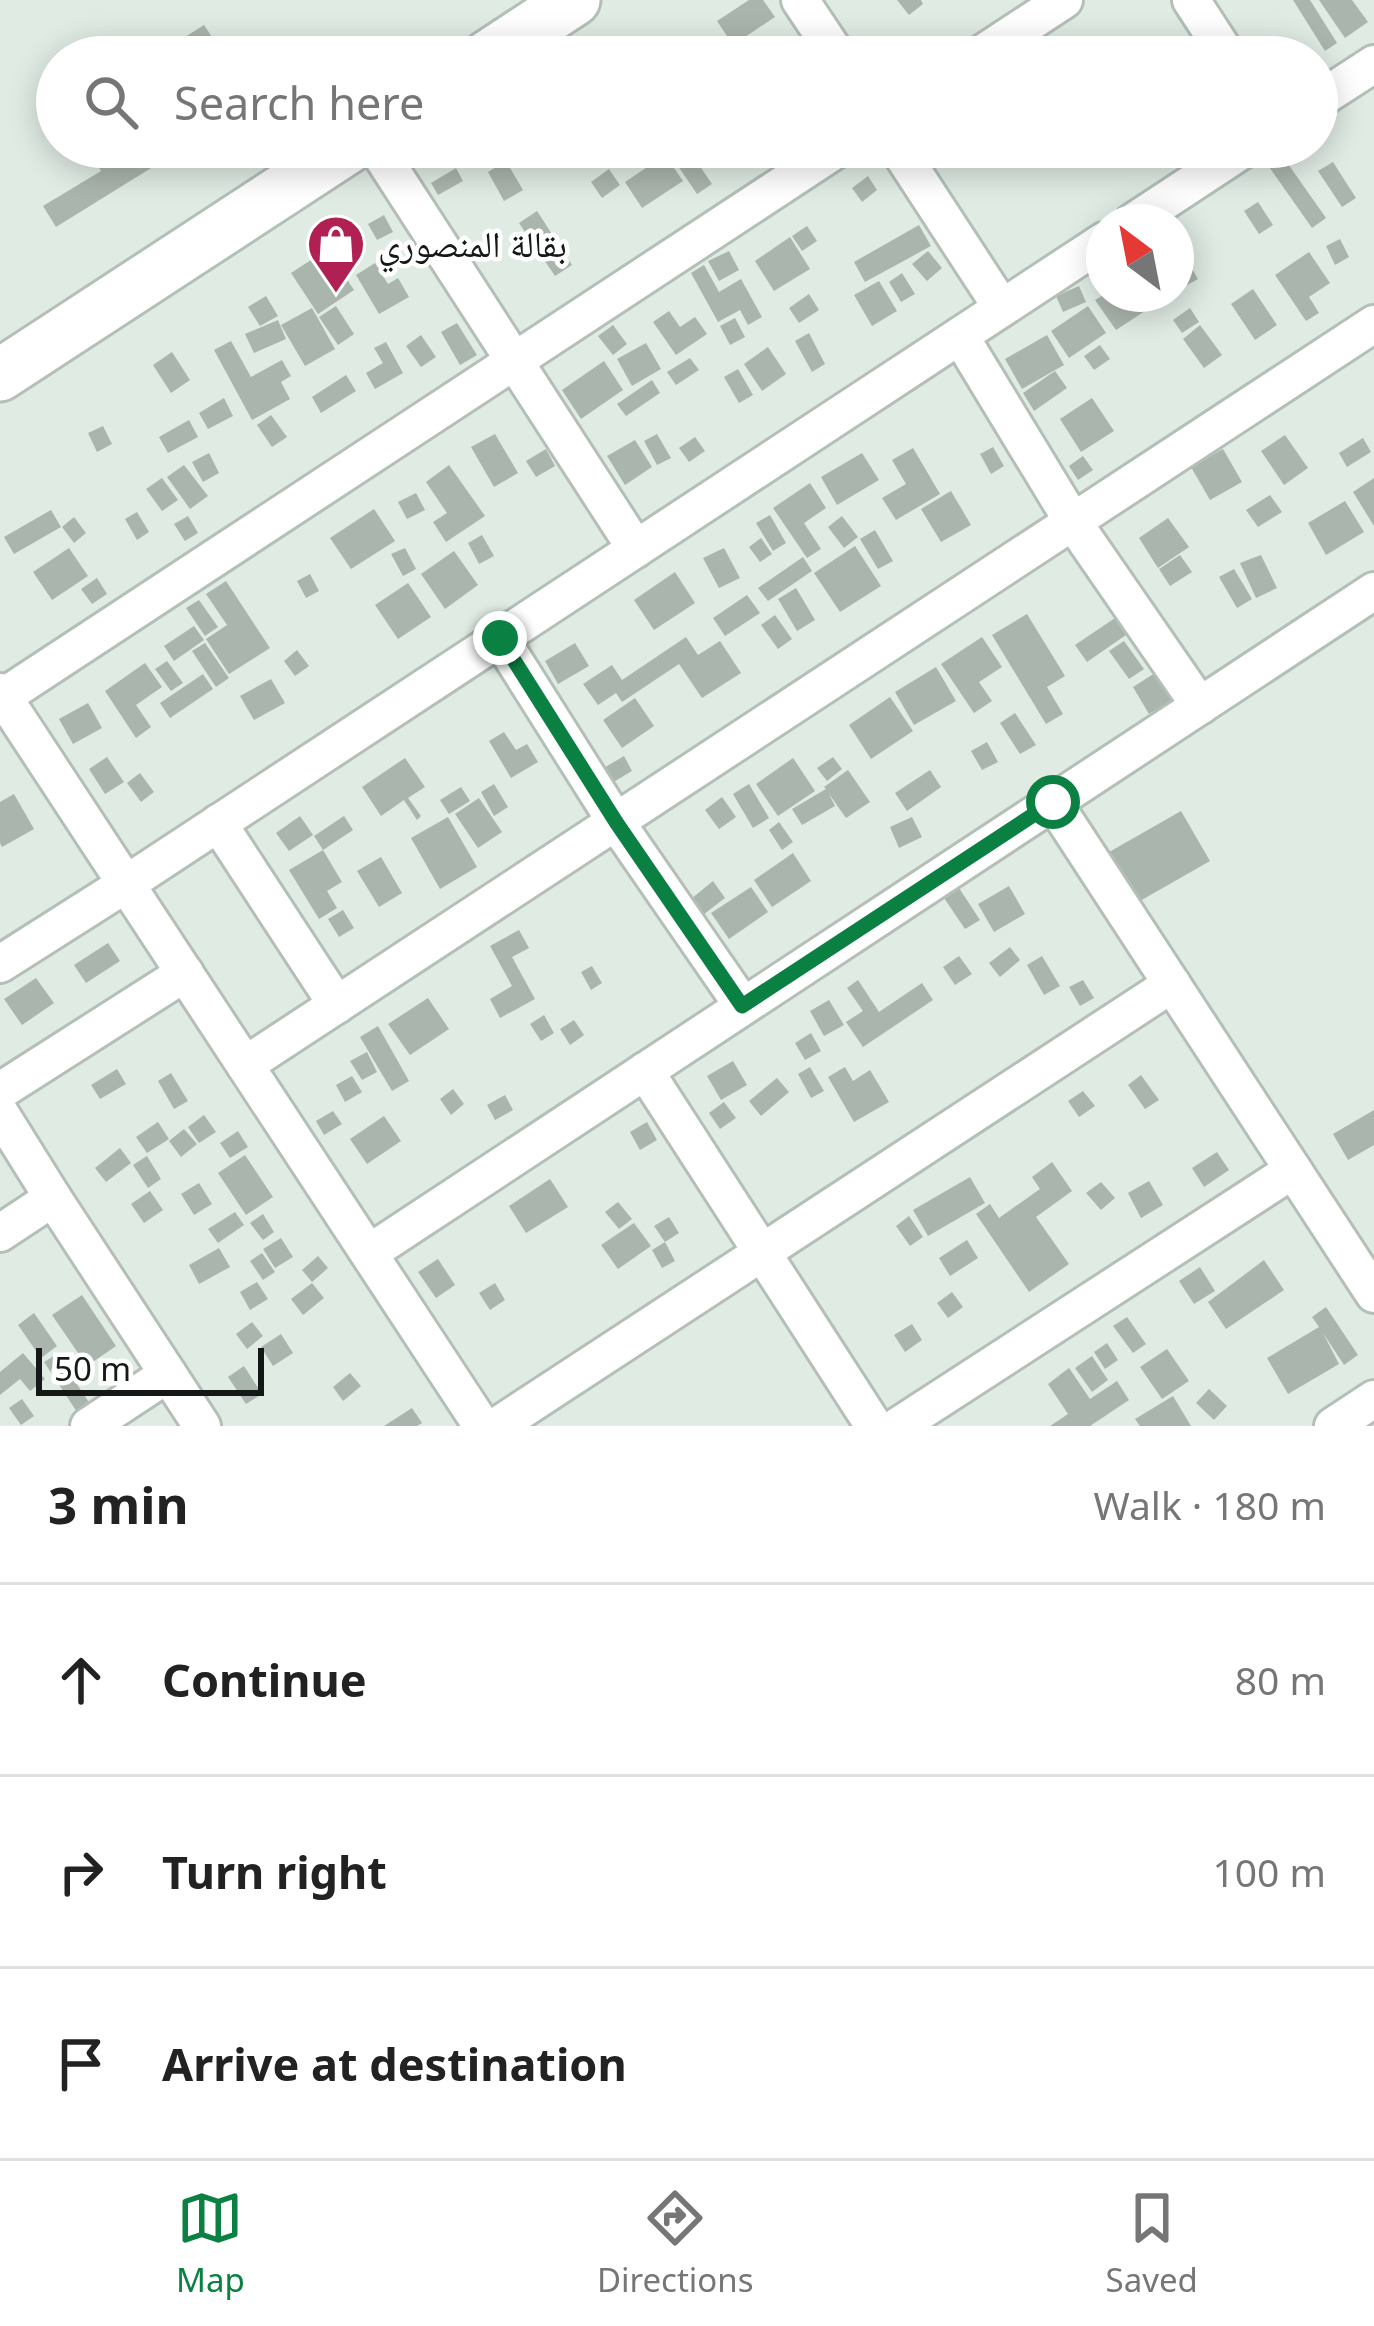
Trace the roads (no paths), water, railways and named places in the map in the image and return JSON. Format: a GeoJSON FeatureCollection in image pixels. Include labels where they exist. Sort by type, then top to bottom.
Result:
{"type":"FeatureCollection","features":[{"type":"Feature","properties":{"kind":"main road"},"geometry":{"type":"LineString","coordinates":[[516,36],[562,3]]}},
{"type":"Feature","properties":{"kind":"main road"},"geometry":{"type":"LineString","coordinates":[[0,375],[317,168]]}},
{"type":"Feature","properties":{"kind":"street"},"geometry":{"type":"LineString","coordinates":[[800,0],[824,36]]}},
{"type":"Feature","properties":{"kind":"street"},"geometry":{"type":"LineString","coordinates":[[1009,36],[1064,0]]}},
{"type":"Feature","properties":{"kind":"street"},"geometry":{"type":"LineString","coordinates":[[1191,0],[1214,36]]}},
{"type":"Feature","properties":{"kind":"street"},"geometry":{"type":"LineString","coordinates":[[1338,87],[1374,64]]}},
{"type":"Feature","properties":{"kind":"street"},"geometry":{"type":"LineString","coordinates":[[390,168],[636,549]]}},
{"type":"Feature","properties":{"kind":"street"},"geometry":{"type":"LineString","coordinates":[[482,1426],[2,694],[808,168]]}},
{"type":"Feature","properties":{"kind":"street"},"geometry":{"type":"LineString","coordinates":[[911,168],[1002,308]]}},
{"type":"Feature","properties":{"kind":"street"},"geometry":{"type":"LineString","coordinates":[[1160,204],[1215,168]]}},
{"type":"Feature","properties":{"kind":"street"},"geometry":{"type":"LineString","coordinates":[[0,964],[1086,253]]}},
{"type":"Feature","properties":{"kind":"street"},"geometry":{"type":"LineString","coordinates":[[245,1065],[1374,324]]}},
{"type":"Feature","properties":{"kind":"street"},"geometry":{"type":"LineString","coordinates":[[959,336],[1073,522],[1200,706]]}},
{"type":"Feature","properties":{"kind":"street"},"geometry":{"type":"LineString","coordinates":[[369,1253],[1374,591]]}},
{"type":"Feature","properties":{"kind":"street"},"geometry":{"type":"LineString","coordinates":[[500,638],[616,822],[742,1006]]}},
{"type":"Feature","properties":{"kind":"street"},"geometry":{"type":"LineString","coordinates":[[1053,802],[1374,1294]]}},
{"type":"Feature","properties":{"kind":"street"},"geometry":{"type":"LineString","coordinates":[[218,823],[338,1005]]}},
{"type":"Feature","properties":{"kind":"street"},"geometry":{"type":"LineString","coordinates":[[0,1091],[185,973]]}},
{"type":"Feature","properties":{"kind":"street"},"geometry":{"type":"LineString","coordinates":[[497,1426],[1172,984]]}},
{"type":"Feature","properties":{"kind":"street"},"geometry":{"type":"LineString","coordinates":[[645,1071],[874,1426]]}},
{"type":"Feature","properties":{"kind":"street"},"geometry":{"type":"LineString","coordinates":[[0,1113],[202,1426]]}},
{"type":"Feature","properties":{"kind":"street"},"geometry":{"type":"LineString","coordinates":[[898,1426],[1293,1171]]}},
{"type":"Feature","properties":{"kind":"street"},"geometry":{"type":"LineString","coordinates":[[0,1233],[52,1198]]}},
{"type":"Feature","properties":{"kind":"street"},"geometry":{"type":"LineString","coordinates":[[89,1426],[168,1374]]}},
{"type":"Feature","properties":{"kind":"street"},"geometry":{"type":"LineString","coordinates":[[1334,1426],[1374,1399]]}},
{"type":"Feature","properties":{"kind":"place","name":"بقالة المنصوري"},"geometry":{"type":"Point","coordinates":[336,295]}}]}
